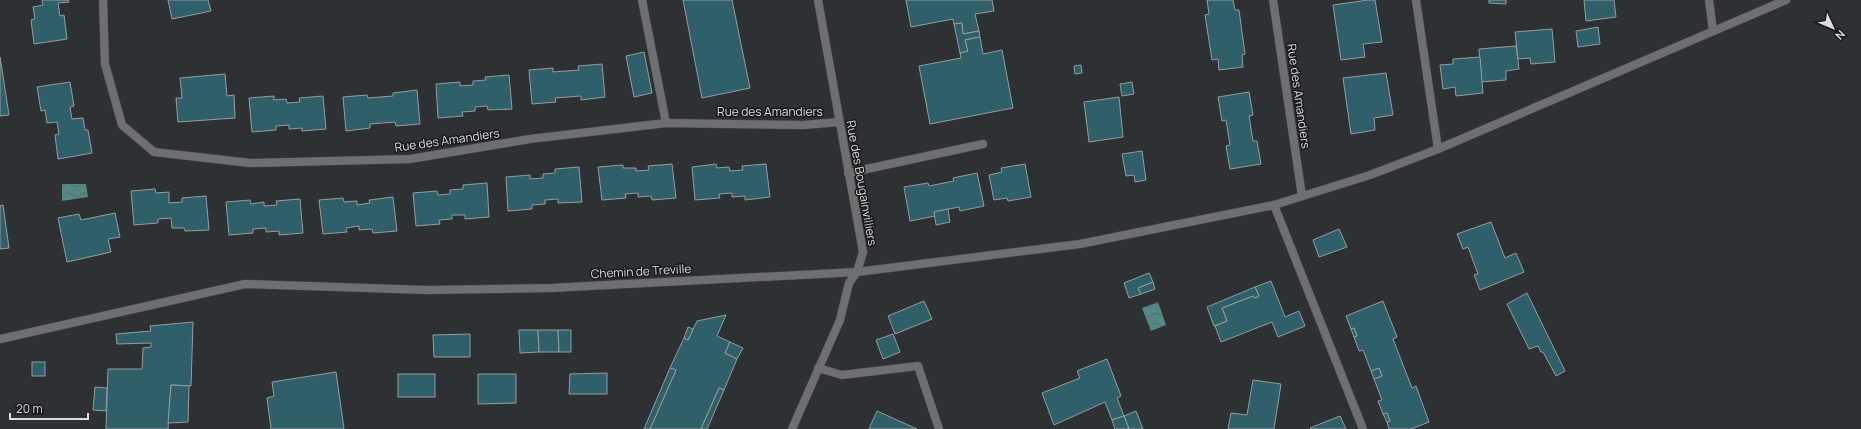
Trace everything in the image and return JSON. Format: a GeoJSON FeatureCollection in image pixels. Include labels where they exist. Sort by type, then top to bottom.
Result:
{"type":"FeatureCollection","features":[{"type":"Feature","properties":{"kind":"street","name":"Rue des Amandiers"},"geometry":{"type":"LineString","coordinates":[[103,0],[105,64],[122,125],[154,152],[250,163],[410,160],[530,139],[666,123],[804,125],[839,122]]}},
{"type":"Feature","properties":{"kind":"street"},"geometry":{"type":"LineString","coordinates":[[642,0],[666,123]]}},
{"type":"Feature","properties":{"kind":"street","name":"Rue des Bougainvilliers"},"geometry":{"type":"LineString","coordinates":[[792,429],[840,320],[849,282],[857,272],[863,252],[818,0]]}},
{"type":"Feature","properties":{"kind":"street","name":"Rue des Amandiers"},"geometry":{"type":"LineString","coordinates":[[1273,0],[1302,196]]}},
{"type":"Feature","properties":{"kind":"street"},"geometry":{"type":"LineString","coordinates":[[1416,0],[1438,149]]}},
{"type":"Feature","properties":{"kind":"street"},"geometry":{"type":"LineString","coordinates":[[1709,0],[1713,31]]}},
{"type":"Feature","properties":{"kind":"street","name":"Chemin de Treville"},"geometry":{"type":"LineString","coordinates":[[0,339],[245,284],[427,290],[551,288],[857,272],[1080,244],[1274,205],[1370,175],[1438,149],[1786,0]]}},
{"type":"Feature","properties":{"kind":"street"},"geometry":{"type":"LineString","coordinates":[[848,173],[982,144]]}},
{"type":"Feature","properties":{"kind":"street"},"geometry":{"type":"LineString","coordinates":[[1274,205],[1363,429]]}},
{"type":"Feature","properties":{"kind":"street"},"geometry":{"type":"LineString","coordinates":[[818,368],[842,375],[918,366],[939,429]]}},
{"type":"Feature","properties":{"kind":"water"},"geometry":{"type":"Polygon","coordinates":[[[62,184],[86,184],[88,197],[62,201],[62,184]]]}},
{"type":"Feature","properties":{"kind":"water"},"geometry":{"type":"Polygon","coordinates":[[[1158,302],[1166,325],[1151,331],[1142,308],[1158,302]]]}},
{"type":"Feature","properties":{"kind":"building"},"geometry":{"type":"Polygon","coordinates":[[[42,0],[68,0],[69,2],[58,3],[60,16],[64,15],[67,39],[34,44],[31,20],[35,19],[33,7],[43,5],[42,0]]]}},
{"type":"Feature","properties":{"kind":"building"},"geometry":{"type":"Polygon","coordinates":[[[168,0],[208,0],[211,11],[172,19],[168,0]]]}},
{"type":"Feature","properties":{"kind":"building"},"geometry":{"type":"Polygon","coordinates":[[[683,0],[732,0],[750,88],[702,98],[683,0]]]}},
{"type":"Feature","properties":{"kind":"building"},"geometry":{"type":"Polygon","coordinates":[[[906,0],[992,0],[994,11],[975,14],[979,31],[963,34],[962,23],[954,24],[953,19],[911,27],[906,0]]]}},
{"type":"Feature","properties":{"kind":"building"},"geometry":{"type":"Polygon","coordinates":[[[1207,0],[1233,0],[1235,10],[1239,10],[1245,54],[1242,55],[1243,67],[1219,70],[1218,59],[1212,60],[1205,15],[1209,14],[1207,0]]]}},
{"type":"Feature","properties":{"kind":"building"},"geometry":{"type":"Polygon","coordinates":[[[1375,0],[1382,42],[1363,44],[1365,57],[1341,60],[1333,5],[1375,0]]]}},
{"type":"Feature","properties":{"kind":"building"},"geometry":{"type":"Polygon","coordinates":[[[1489,0],[1506,0],[1506,4],[1489,3],[1489,0]]]}},
{"type":"Feature","properties":{"kind":"building"},"geometry":{"type":"Polygon","coordinates":[[[1584,0],[1614,0],[1616,17],[1586,21],[1584,0]]]}},
{"type":"Feature","properties":{"kind":"building"},"geometry":{"type":"Polygon","coordinates":[[[962,23],[963,34],[979,31],[980,37],[965,40],[968,51],[960,53],[954,24],[962,23]]]}},
{"type":"Feature","properties":{"kind":"building"},"geometry":{"type":"Polygon","coordinates":[[[1598,27],[1600,44],[1578,47],[1576,31],[1598,27]]]}},
{"type":"Feature","properties":{"kind":"building"},"geometry":{"type":"Polygon","coordinates":[[[1552,29],[1555,62],[1531,64],[1530,58],[1518,59],[1515,32],[1552,29]]]}},
{"type":"Feature","properties":{"kind":"building"},"geometry":{"type":"Polygon","coordinates":[[[980,37],[983,54],[1002,50],[1013,108],[930,124],[919,66],[961,58],[960,53],[968,51],[965,40],[980,37]]]}},
{"type":"Feature","properties":{"kind":"building"},"geometry":{"type":"Polygon","coordinates":[[[1516,46],[1519,69],[1506,71],[1506,80],[1481,82],[1479,49],[1516,46]]]}},
{"type":"Feature","properties":{"kind":"building"},"geometry":{"type":"Polygon","coordinates":[[[644,52],[652,93],[634,97],[626,56],[644,52]]]}},
{"type":"Feature","properties":{"kind":"building"},"geometry":{"type":"Polygon","coordinates":[[[0,57],[9,115],[0,116],[0,57]]]}},
{"type":"Feature","properties":{"kind":"building"},"geometry":{"type":"Polygon","coordinates":[[[1480,57],[1483,93],[1456,96],[1455,87],[1443,89],[1440,65],[1453,64],[1453,59],[1480,57]]]}},
{"type":"Feature","properties":{"kind":"building"},"geometry":{"type":"Polygon","coordinates":[[[602,64],[605,97],[581,100],[581,96],[555,98],[556,102],[532,104],[529,70],[553,68],[553,72],[579,70],[578,66],[602,64]]]}},
{"type":"Feature","properties":{"kind":"building"},"geometry":{"type":"Polygon","coordinates":[[[1081,65],[1082,73],[1075,74],[1074,66],[1081,65]]]}},
{"type":"Feature","properties":{"kind":"building"},"geometry":{"type":"Polygon","coordinates":[[[1386,73],[1393,115],[1374,118],[1375,130],[1351,134],[1343,78],[1386,73]]]}},
{"type":"Feature","properties":{"kind":"building"},"geometry":{"type":"Polygon","coordinates":[[[225,74],[227,96],[234,95],[235,118],[178,122],[176,98],[182,98],[180,78],[225,74]]]}},
{"type":"Feature","properties":{"kind":"building"},"geometry":{"type":"Polygon","coordinates":[[[509,75],[512,109],[488,110],[487,106],[475,107],[475,111],[462,112],[463,116],[438,118],[436,84],[460,82],[460,86],[473,85],[473,81],[486,80],[485,77],[509,75]]]}},
{"type":"Feature","properties":{"kind":"building"},"geometry":{"type":"Polygon","coordinates":[[[70,82],[74,106],[70,107],[72,119],[83,118],[85,130],[88,130],[92,153],[58,159],[55,135],[59,134],[57,122],[47,123],[45,110],[41,111],[37,87],[70,82]]]}},
{"type":"Feature","properties":{"kind":"building"},"geometry":{"type":"Polygon","coordinates":[[[1132,82],[1134,94],[1122,96],[1120,84],[1132,82]]]}},
{"type":"Feature","properties":{"kind":"building"},"geometry":{"type":"Polygon","coordinates":[[[417,90],[420,124],[396,126],[395,122],[370,124],[370,128],[346,131],[343,97],[367,95],[368,98],[393,96],[393,93],[417,90]]]}},
{"type":"Feature","properties":{"kind":"building"},"geometry":{"type":"Polygon","coordinates":[[[1249,92],[1253,115],[1249,116],[1253,141],[1257,141],[1261,164],[1230,169],[1226,146],[1230,145],[1226,120],[1222,121],[1218,97],[1249,92]]]}},
{"type":"Feature","properties":{"kind":"building"},"geometry":{"type":"Polygon","coordinates":[[[274,96],[274,100],[286,99],[287,103],[300,102],[299,98],[323,96],[326,129],[302,131],[302,128],[289,129],[289,125],[276,126],[276,130],[252,132],[249,98],[274,96]]]}},
{"type":"Feature","properties":{"kind":"building"},"geometry":{"type":"Polygon","coordinates":[[[1119,97],[1123,137],[1089,142],[1084,102],[1119,97]]]}},
{"type":"Feature","properties":{"kind":"building"},"geometry":{"type":"Polygon","coordinates":[[[1142,151],[1146,180],[1135,182],[1134,175],[1126,176],[1122,154],[1142,151]]]}},
{"type":"Feature","properties":{"kind":"building"},"geometry":{"type":"Polygon","coordinates":[[[672,164],[676,198],[652,200],[651,196],[638,197],[638,193],[625,194],[626,198],[602,200],[598,167],[623,165],[623,168],[636,168],[636,171],[649,170],[648,166],[672,164]]]}},
{"type":"Feature","properties":{"kind":"building"},"geometry":{"type":"Polygon","coordinates":[[[716,164],[717,168],[729,167],[730,171],[743,170],[742,166],[766,164],[770,197],[745,200],[745,196],[732,197],[732,193],[719,194],[720,198],[695,200],[692,167],[716,164]]]}},
{"type":"Feature","properties":{"kind":"building"},"geometry":{"type":"Polygon","coordinates":[[[1025,164],[1031,197],[1008,201],[1007,198],[994,200],[989,175],[1002,172],[1001,168],[1025,164]]]}},
{"type":"Feature","properties":{"kind":"building"},"geometry":{"type":"Polygon","coordinates":[[[579,167],[582,202],[558,203],[558,199],[545,200],[545,204],[532,205],[532,209],[508,211],[506,177],[530,175],[530,179],[543,178],[543,174],[555,173],[555,169],[579,167]]]}},
{"type":"Feature","properties":{"kind":"building"},"geometry":{"type":"Polygon","coordinates":[[[977,173],[984,206],[960,211],[959,207],[934,212],[935,216],[910,221],[904,187],[928,183],[929,186],[954,181],[953,178],[977,173]]]}},
{"type":"Feature","properties":{"kind":"building"},"geometry":{"type":"Polygon","coordinates":[[[487,183],[489,217],[465,219],[465,215],[452,215],[452,219],[439,220],[440,224],[416,226],[413,193],[437,191],[438,195],[450,194],[450,190],[463,189],[463,185],[487,183]]]}},
{"type":"Feature","properties":{"kind":"building"},"geometry":{"type":"Polygon","coordinates":[[[155,189],[156,193],[169,192],[169,203],[182,202],[182,198],[206,196],[209,230],[185,231],[184,228],[172,228],[171,218],[158,219],[158,223],[134,225],[131,191],[155,189]]]}},
{"type":"Feature","properties":{"kind":"building"},"geometry":{"type":"Polygon","coordinates":[[[393,197],[397,231],[373,233],[372,229],[359,230],[359,226],[346,228],[347,232],[323,234],[319,200],[343,198],[344,202],[357,201],[357,205],[370,203],[369,200],[393,197]]]}},
{"type":"Feature","properties":{"kind":"building"},"geometry":{"type":"Polygon","coordinates":[[[300,199],[303,233],[279,235],[279,231],[266,232],[266,228],[253,229],[253,233],[229,235],[226,202],[250,200],[251,204],[264,202],[264,206],[277,205],[276,201],[300,199]]]}},
{"type":"Feature","properties":{"kind":"building"},"geometry":{"type":"Polygon","coordinates":[[[3,205],[9,248],[0,249],[0,206],[3,205]]]}},
{"type":"Feature","properties":{"kind":"building"},"geometry":{"type":"Polygon","coordinates":[[[948,209],[950,222],[936,225],[934,212],[948,209]]]}},
{"type":"Feature","properties":{"kind":"building"},"geometry":{"type":"Polygon","coordinates":[[[115,213],[120,237],[108,239],[111,252],[67,262],[58,218],[79,214],[81,220],[115,213]]]}},
{"type":"Feature","properties":{"kind":"building"},"geometry":{"type":"Polygon","coordinates":[[[1491,222],[1505,258],[1516,253],[1524,272],[1480,290],[1474,275],[1478,274],[1468,247],[1463,249],[1457,234],[1491,222]]]}},
{"type":"Feature","properties":{"kind":"building"},"geometry":{"type":"Polygon","coordinates":[[[1339,229],[1347,247],[1319,257],[1313,240],[1339,229]]]}},
{"type":"Feature","properties":{"kind":"building"},"geometry":{"type":"Polygon","coordinates":[[[1149,273],[1153,282],[1138,288],[1141,294],[1129,298],[1124,283],[1149,273]]]}},
{"type":"Feature","properties":{"kind":"building"},"geometry":{"type":"Polygon","coordinates":[[[1271,281],[1285,317],[1299,311],[1305,326],[1278,337],[1272,322],[1221,342],[1215,326],[1227,321],[1222,308],[1253,296],[1255,298],[1259,296],[1255,287],[1271,281]]]}},
{"type":"Feature","properties":{"kind":"building"},"geometry":{"type":"Polygon","coordinates":[[[1153,282],[1155,289],[1141,294],[1138,288],[1153,282]]]}},
{"type":"Feature","properties":{"kind":"building"},"geometry":{"type":"Polygon","coordinates":[[[1255,287],[1259,296],[1255,298],[1253,296],[1222,308],[1227,321],[1214,326],[1207,307],[1255,287]]]}},
{"type":"Feature","properties":{"kind":"building"},"geometry":{"type":"Polygon","coordinates":[[[1527,293],[1565,371],[1556,376],[1543,352],[1541,352],[1538,346],[1529,349],[1507,304],[1527,293]]]}},
{"type":"Feature","properties":{"kind":"building"},"geometry":{"type":"Polygon","coordinates":[[[924,301],[932,319],[895,334],[888,316],[924,301]]]}},
{"type":"Feature","properties":{"kind":"building"},"geometry":{"type":"Polygon","coordinates":[[[1383,301],[1397,337],[1393,339],[1412,388],[1416,386],[1429,422],[1411,429],[1389,429],[1387,422],[1390,421],[1387,413],[1383,414],[1378,401],[1382,400],[1374,379],[1382,376],[1379,368],[1371,371],[1363,350],[1359,351],[1354,337],[1357,336],[1354,328],[1351,329],[1346,316],[1383,301]]]}},
{"type":"Feature","properties":{"kind":"building"},"geometry":{"type":"Polygon","coordinates":[[[726,315],[717,336],[730,342],[725,353],[737,359],[724,390],[719,388],[701,429],[650,429],[676,370],[670,368],[684,338],[688,340],[697,321],[726,315]]]}},
{"type":"Feature","properties":{"kind":"building"},"geometry":{"type":"Polygon","coordinates":[[[193,322],[191,386],[171,385],[168,429],[106,429],[108,369],[142,369],[143,348],[151,347],[151,343],[117,344],[116,334],[151,331],[150,326],[193,322]]]}},
{"type":"Feature","properties":{"kind":"building"},"geometry":{"type":"Polygon","coordinates":[[[688,327],[693,329],[688,340],[684,338],[688,327]]]}},
{"type":"Feature","properties":{"kind":"building"},"geometry":{"type":"Polygon","coordinates":[[[1354,328],[1357,336],[1354,337],[1351,329],[1354,328]]]}},
{"type":"Feature","properties":{"kind":"building"},"geometry":{"type":"Polygon","coordinates":[[[519,330],[538,330],[539,352],[520,353],[519,330]]]}},
{"type":"Feature","properties":{"kind":"building"},"geometry":{"type":"Polygon","coordinates":[[[538,330],[558,330],[559,352],[539,352],[538,330]]]}},
{"type":"Feature","properties":{"kind":"building"},"geometry":{"type":"Polygon","coordinates":[[[558,330],[571,330],[571,352],[559,352],[558,330]]]}},
{"type":"Feature","properties":{"kind":"building"},"geometry":{"type":"Polygon","coordinates":[[[470,334],[470,357],[434,357],[433,335],[470,334]]]}},
{"type":"Feature","properties":{"kind":"building"},"geometry":{"type":"Polygon","coordinates":[[[893,334],[900,352],[883,359],[876,340],[893,334]]]}},
{"type":"Feature","properties":{"kind":"building"},"geometry":{"type":"Polygon","coordinates":[[[730,342],[743,348],[737,359],[725,353],[730,342]]]}},
{"type":"Feature","properties":{"kind":"building"},"geometry":{"type":"Polygon","coordinates":[[[1107,359],[1121,396],[1117,398],[1124,416],[1112,420],[1105,402],[1054,425],[1042,393],[1080,378],[1077,371],[1107,359]]]}},
{"type":"Feature","properties":{"kind":"building"},"geometry":{"type":"Polygon","coordinates":[[[32,362],[45,362],[45,376],[32,376],[32,362]]]}},
{"type":"Feature","properties":{"kind":"building"},"geometry":{"type":"Polygon","coordinates":[[[670,368],[676,370],[650,429],[644,429],[670,368]]]}},
{"type":"Feature","properties":{"kind":"building"},"geometry":{"type":"Polygon","coordinates":[[[1379,368],[1382,376],[1374,379],[1371,371],[1379,368]]]}},
{"type":"Feature","properties":{"kind":"building"},"geometry":{"type":"Polygon","coordinates":[[[336,372],[344,429],[271,429],[267,398],[274,396],[272,382],[336,372]]]}},
{"type":"Feature","properties":{"kind":"building"},"geometry":{"type":"Polygon","coordinates":[[[607,373],[607,394],[569,394],[570,374],[607,373]]]}},
{"type":"Feature","properties":{"kind":"building"},"geometry":{"type":"Polygon","coordinates":[[[398,374],[435,374],[435,397],[398,397],[398,374]]]}},
{"type":"Feature","properties":{"kind":"building"},"geometry":{"type":"Polygon","coordinates":[[[478,374],[516,374],[516,403],[478,404],[478,374]]]}},
{"type":"Feature","properties":{"kind":"building"},"geometry":{"type":"Polygon","coordinates":[[[1253,380],[1281,384],[1274,429],[1228,429],[1231,413],[1247,415],[1253,380]]]}},
{"type":"Feature","properties":{"kind":"building"},"geometry":{"type":"Polygon","coordinates":[[[171,385],[189,386],[188,422],[168,423],[171,385]]]}},
{"type":"Feature","properties":{"kind":"building"},"geometry":{"type":"Polygon","coordinates":[[[95,387],[107,388],[106,411],[93,410],[95,387]]]}},
{"type":"Feature","properties":{"kind":"building"},"geometry":{"type":"Polygon","coordinates":[[[719,388],[724,390],[707,429],[701,429],[719,388]]]}},
{"type":"Feature","properties":{"kind":"building"},"geometry":{"type":"Polygon","coordinates":[[[877,411],[917,429],[869,429],[877,411]]]}},
{"type":"Feature","properties":{"kind":"building"},"geometry":{"type":"Polygon","coordinates":[[[1136,411],[1143,429],[1129,429],[1124,416],[1136,411]]]}},
{"type":"Feature","properties":{"kind":"building"},"geometry":{"type":"Polygon","coordinates":[[[1387,413],[1390,421],[1387,422],[1383,414],[1387,413]]]}},
{"type":"Feature","properties":{"kind":"building"},"geometry":{"type":"Polygon","coordinates":[[[1124,416],[1129,429],[1115,429],[1112,420],[1124,416]]]}},
{"type":"Feature","properties":{"kind":"building"},"geometry":{"type":"Polygon","coordinates":[[[1340,416],[1346,429],[1310,428],[1340,416]]]}}]}
